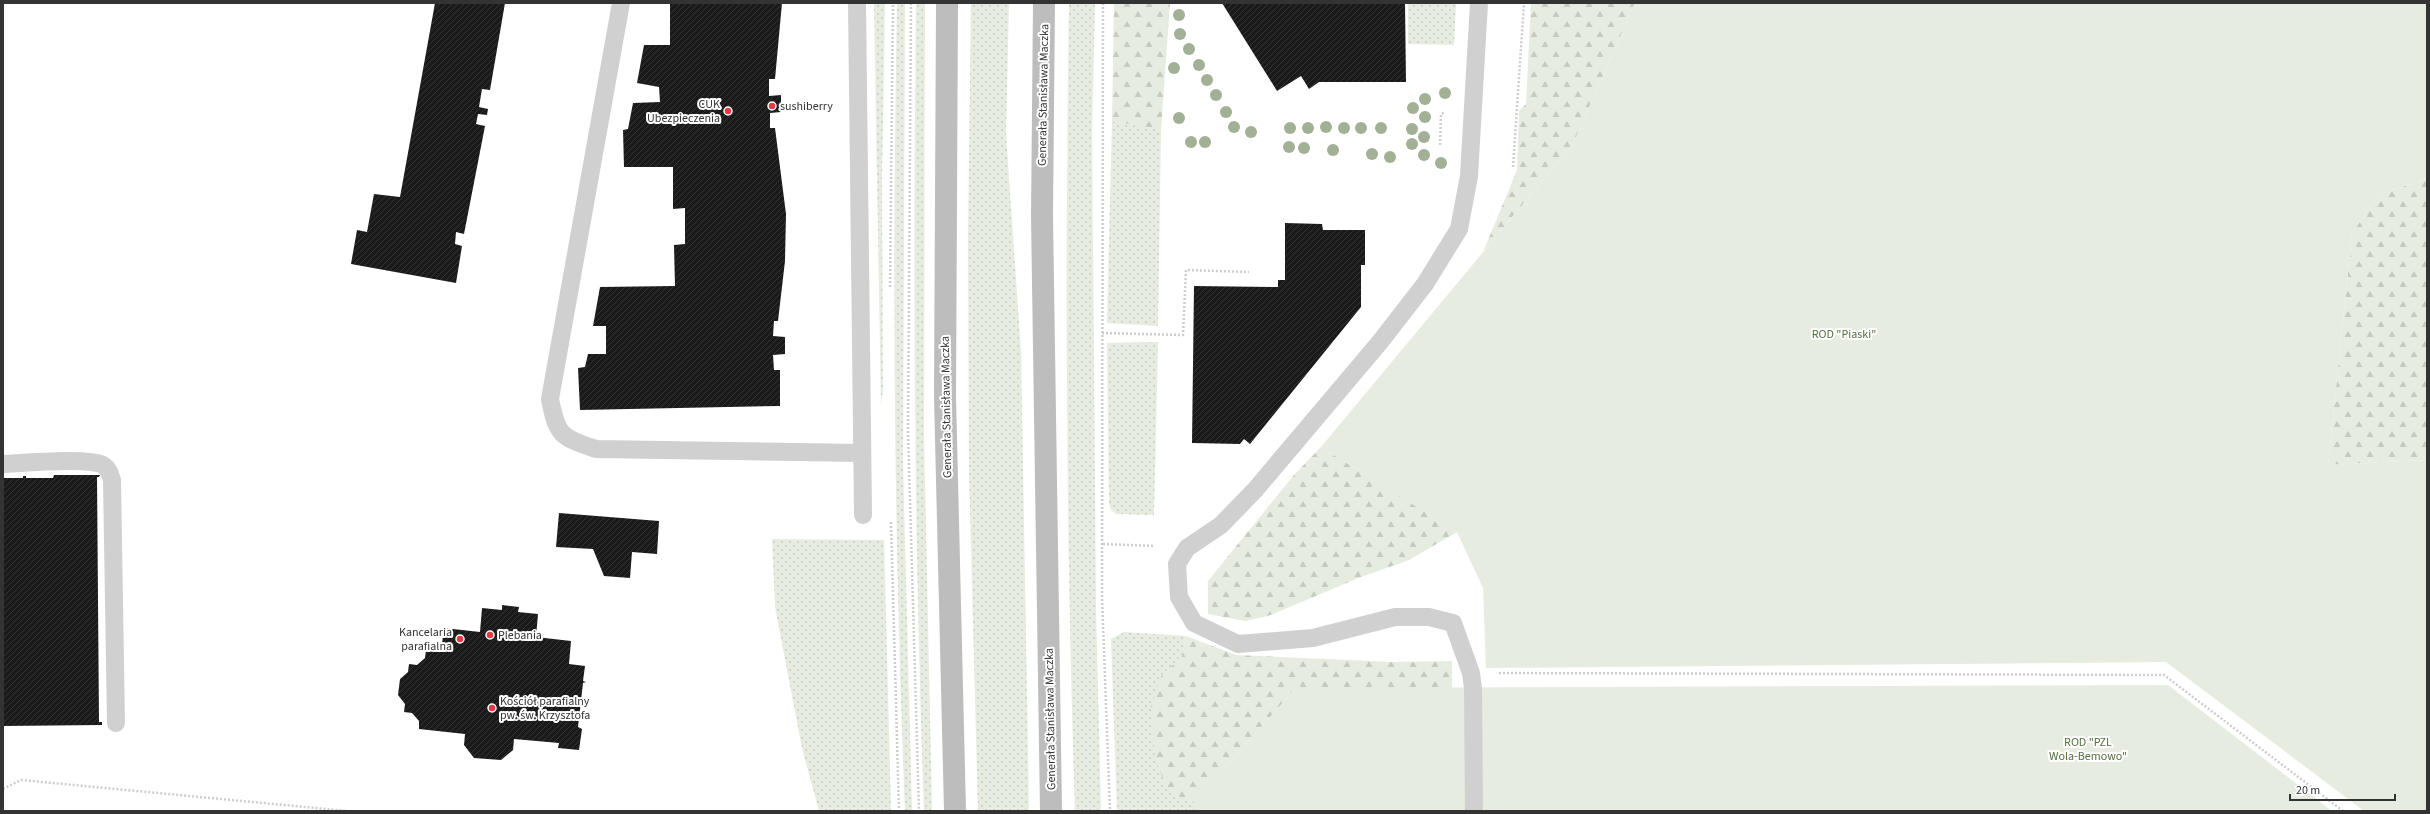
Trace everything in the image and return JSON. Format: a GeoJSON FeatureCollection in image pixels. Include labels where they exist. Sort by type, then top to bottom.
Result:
{"type":"FeatureCollection","features":[{"type":"Feature","properties":{"kind":"main road","name":"Generała Stanisława Maczka"},"geometry":{"type":"LineString","coordinates":[[947,3],[945,389],[955,811]]}},
{"type":"Feature","properties":{"kind":"main road","name":"Generała Stanisława Maczka"},"geometry":{"type":"LineString","coordinates":[[1044,3],[1042,216],[1051,811]]}},
{"type":"Feature","properties":{"kind":"lane"},"geometry":{"type":"LineString","coordinates":[[621,3],[550,399],[555,425],[569,440],[596,449],[862,453]]}},
{"type":"Feature","properties":{"kind":"lane"},"geometry":{"type":"LineString","coordinates":[[857,3],[863,515]]}},
{"type":"Feature","properties":{"kind":"lane"},"geometry":{"type":"LineString","coordinates":[[1474,811],[1471,673],[1453,624],[1429,617],[1395,617],[1313,638],[1238,644],[1194,623],[1179,598],[1177,564],[1187,548],[1220,525],[1255,490],[1393,326],[1425,284],[1459,229],[1469,176],[1479,3]]}},
{"type":"Feature","properties":{"kind":"lane"},"geometry":{"type":"LineString","coordinates":[[3,464],[89,462],[104,466],[110,472],[112,480],[116,723]]}},
{"type":"Feature","properties":{"kind":"path"},"geometry":{"type":"LineString","coordinates":[[890,289],[893,3]]}},
{"type":"Feature","properties":{"kind":"path"},"geometry":{"type":"LineString","coordinates":[[911,3],[908,431],[919,811]]}},
{"type":"Feature","properties":{"kind":"path"},"geometry":{"type":"LineString","coordinates":[[1103,3],[1103,544],[1110,811]]}},
{"type":"Feature","properties":{"kind":"path"},"geometry":{"type":"LineString","coordinates":[[1513,167],[1524,3]]}},
{"type":"Feature","properties":{"kind":"path"},"geometry":{"type":"LineString","coordinates":[[1102,333],[1183,336],[1186,270],[1249,272]]}},
{"type":"Feature","properties":{"kind":"path"},"geometry":{"type":"LineString","coordinates":[[891,518],[899,811]]}},
{"type":"Feature","properties":{"kind":"path"},"geometry":{"type":"LineString","coordinates":[[1103,544],[1187,548]]}},
{"type":"Feature","properties":{"kind":"path"},"geometry":{"type":"LineString","coordinates":[[1471,673],[2164,675],[2343,811]]}},
{"type":"Feature","properties":{"kind":"path"},"geometry":{"type":"LineString","coordinates":[[3,789],[21,780],[313,809],[347,811]]}},
{"type":"Feature","properties":{"kind":"green space"},"geometry":{"type":"Polygon","coordinates":[[[874,3],[885,3],[882,178],[883,390],[881,404],[874,3]]]}},
{"type":"Feature","properties":{"kind":"green space"},"geometry":{"type":"Polygon","coordinates":[[[897,3],[905,3],[903,464],[912,811],[905,811],[896,508],[894,306],[897,3]]]}},
{"type":"Feature","properties":{"kind":"green space"},"geometry":{"type":"Polygon","coordinates":[[[916,3],[925,3],[924,436],[932,811],[924,811],[916,508],[916,3]]]}},
{"type":"Feature","properties":{"kind":"green space"},"geometry":{"type":"Polygon","coordinates":[[[971,3],[1009,3],[1006,134],[1021,352],[1029,811],[978,811],[969,470],[968,238],[971,3]]]}},
{"type":"Feature","properties":{"kind":"green space"},"geometry":{"type":"Polygon","coordinates":[[[1069,3],[1095,3],[1092,131],[1096,610],[1101,811],[1075,811],[1067,407],[1069,3]]]}},
{"type":"Feature","properties":{"kind":"green space"},"geometry":{"type":"Polygon","coordinates":[[[1114,3],[1170,3],[1161,130],[1112,121],[1114,3]]]}},
{"type":"Feature","properties":{"kind":"green space"},"geometry":{"type":"Polygon","coordinates":[[[1408,3],[1456,3],[1454,45],[1408,44],[1408,3]]]}},
{"type":"Feature","properties":{"kind":"green space"},"geometry":{"type":"Polygon","coordinates":[[[1531,3],[1635,3],[1573,144],[1483,252],[1517,170],[1519,111],[1526,104],[1531,3]]]}},
{"type":"Feature","properties":{"kind":"green space","name":"ROD \"Piaski\""},"geometry":{"type":"Polygon","coordinates":[[[1635,3],[2427,3],[2427,179],[2379,194],[2352,233],[2328,465],[2427,460],[2427,811],[2364,811],[2166,662],[1486,668],[1483,588],[1457,532],[1321,447],[1573,144],[1635,3]]]}},
{"type":"Feature","properties":{"kind":"green space"},"geometry":{"type":"Polygon","coordinates":[[[1112,121],[1161,130],[1158,326],[1107,323],[1112,121]]]}},
{"type":"Feature","properties":{"kind":"green space"},"geometry":{"type":"Polygon","coordinates":[[[2427,179],[2427,460],[2328,465],[2352,233],[2379,194],[2427,179]]]}},
{"type":"Feature","properties":{"kind":"green space"},"geometry":{"type":"Polygon","coordinates":[[[1158,342],[1154,515],[1116,514],[1111,510],[1109,502],[1107,343],[1158,342]]]}},
{"type":"Feature","properties":{"kind":"green space"},"geometry":{"type":"Polygon","coordinates":[[[1321,447],[1457,532],[1409,560],[1361,577],[1268,616],[1245,621],[1208,614],[1208,581],[1294,475],[1321,447]]]}},
{"type":"Feature","properties":{"kind":"green space"},"geometry":{"type":"Polygon","coordinates":[[[772,539],[884,540],[891,811],[819,811],[802,748],[775,607],[772,539]]]}},
{"type":"Feature","properties":{"kind":"green space"},"geometry":{"type":"Polygon","coordinates":[[[1124,632],[1186,636],[1182,656],[1161,676],[1174,795],[1194,803],[1194,811],[1117,811],[1111,639],[1124,632]]]}},
{"type":"Feature","properties":{"kind":"green space"},"geometry":{"type":"Polygon","coordinates":[[[1186,636],[1236,655],[1392,662],[1452,661],[1452,688],[1296,688],[1194,803],[1174,795],[1165,783],[1155,759],[1151,706],[1161,676],[1182,656],[1186,636]]]}},
{"type":"Feature","properties":{"kind":"green space","name":"ROD \"PZL Wola-Bemowo\""},"geometry":{"type":"Polygon","coordinates":[[[2168,685],[2332,811],[1194,811],[1194,803],[1296,688],[2168,685]]]}},
{"type":"Feature","properties":{"kind":"building"},"geometry":{"type":"Polygon","coordinates":[[[435,3],[505,3],[490,90],[482,89],[479,107],[488,109],[487,115],[478,114],[476,124],[485,126],[464,234],[456,232],[455,244],[462,246],[456,283],[351,264],[357,230],[367,232],[374,194],[400,197],[435,3]]]}},
{"type":"Feature","properties":{"kind":"building"},"geometry":{"type":"Polygon","coordinates":[[[670,3],[782,3],[775,79],[769,79],[769,96],[781,95],[781,112],[770,113],[770,128],[775,128],[786,214],[785,261],[778,321],[774,321],[773,336],[785,337],[785,354],[773,355],[774,370],[780,370],[780,406],[580,410],[578,368],[585,367],[588,354],[606,354],[606,326],[593,326],[600,287],[675,286],[674,245],[685,244],[685,208],[673,209],[673,167],[624,167],[623,130],[628,129],[633,103],[660,102],[659,87],[637,83],[644,45],[670,45],[670,3]]]}},
{"type":"Feature","properties":{"kind":"building"},"geometry":{"type":"Polygon","coordinates":[[[1222,3],[1405,4],[1406,82],[1319,82],[1309,89],[1301,76],[1277,91],[1222,3]]]}},
{"type":"Feature","properties":{"kind":"building"},"geometry":{"type":"Polygon","coordinates":[[[1285,223],[1322,224],[1323,230],[1365,230],[1365,265],[1361,265],[1361,307],[1250,444],[1244,439],[1240,444],[1192,443],[1194,286],[1278,287],[1278,280],[1285,280],[1285,223]]]}},
{"type":"Feature","properties":{"kind":"building"},"geometry":{"type":"Polygon","coordinates":[[[54,475],[100,475],[97,477],[99,722],[102,722],[102,725],[3,726],[3,478],[23,478],[23,476],[26,476],[26,478],[53,478],[54,475]]]}},
{"type":"Feature","properties":{"kind":"building"},"geometry":{"type":"Polygon","coordinates":[[[559,513],[659,521],[657,554],[632,552],[630,578],[604,576],[593,549],[556,547],[559,513]]]}},
{"type":"Feature","properties":{"kind":"building","name":"Kościół parafialny pw. św. Krzysztofa"},"geometry":{"type":"Polygon","coordinates":[[[502,605],[519,607],[518,612],[538,614],[536,637],[571,641],[569,664],[585,666],[583,681],[586,682],[583,683],[578,727],[582,729],[579,750],[558,748],[559,743],[514,739],[513,750],[501,760],[474,758],[464,745],[465,734],[419,729],[419,721],[412,713],[404,712],[405,704],[398,695],[400,679],[408,672],[409,664],[417,665],[425,658],[426,650],[441,652],[444,628],[480,632],[482,608],[502,610],[502,605]]]}},
{"type":"Feature","properties":{"kind":"place","name":"sushiberry"},"geometry":{"type":"Point","coordinates":[772,106]}},
{"type":"Feature","properties":{"kind":"place","name":"CUK Ubezpieczenia"},"geometry":{"type":"Point","coordinates":[728,111]}},
{"type":"Feature","properties":{"kind":"place","name":"Plebania"},"geometry":{"type":"Point","coordinates":[490,635]}},
{"type":"Feature","properties":{"kind":"place","name":"Kancelaria parafialna"},"geometry":{"type":"Point","coordinates":[460,639]}},
{"type":"Feature","properties":{"kind":"place","name":"Kościół parafialny pw. św. Krzysztofa"},"geometry":{"type":"Point","coordinates":[492,708]}}]}
